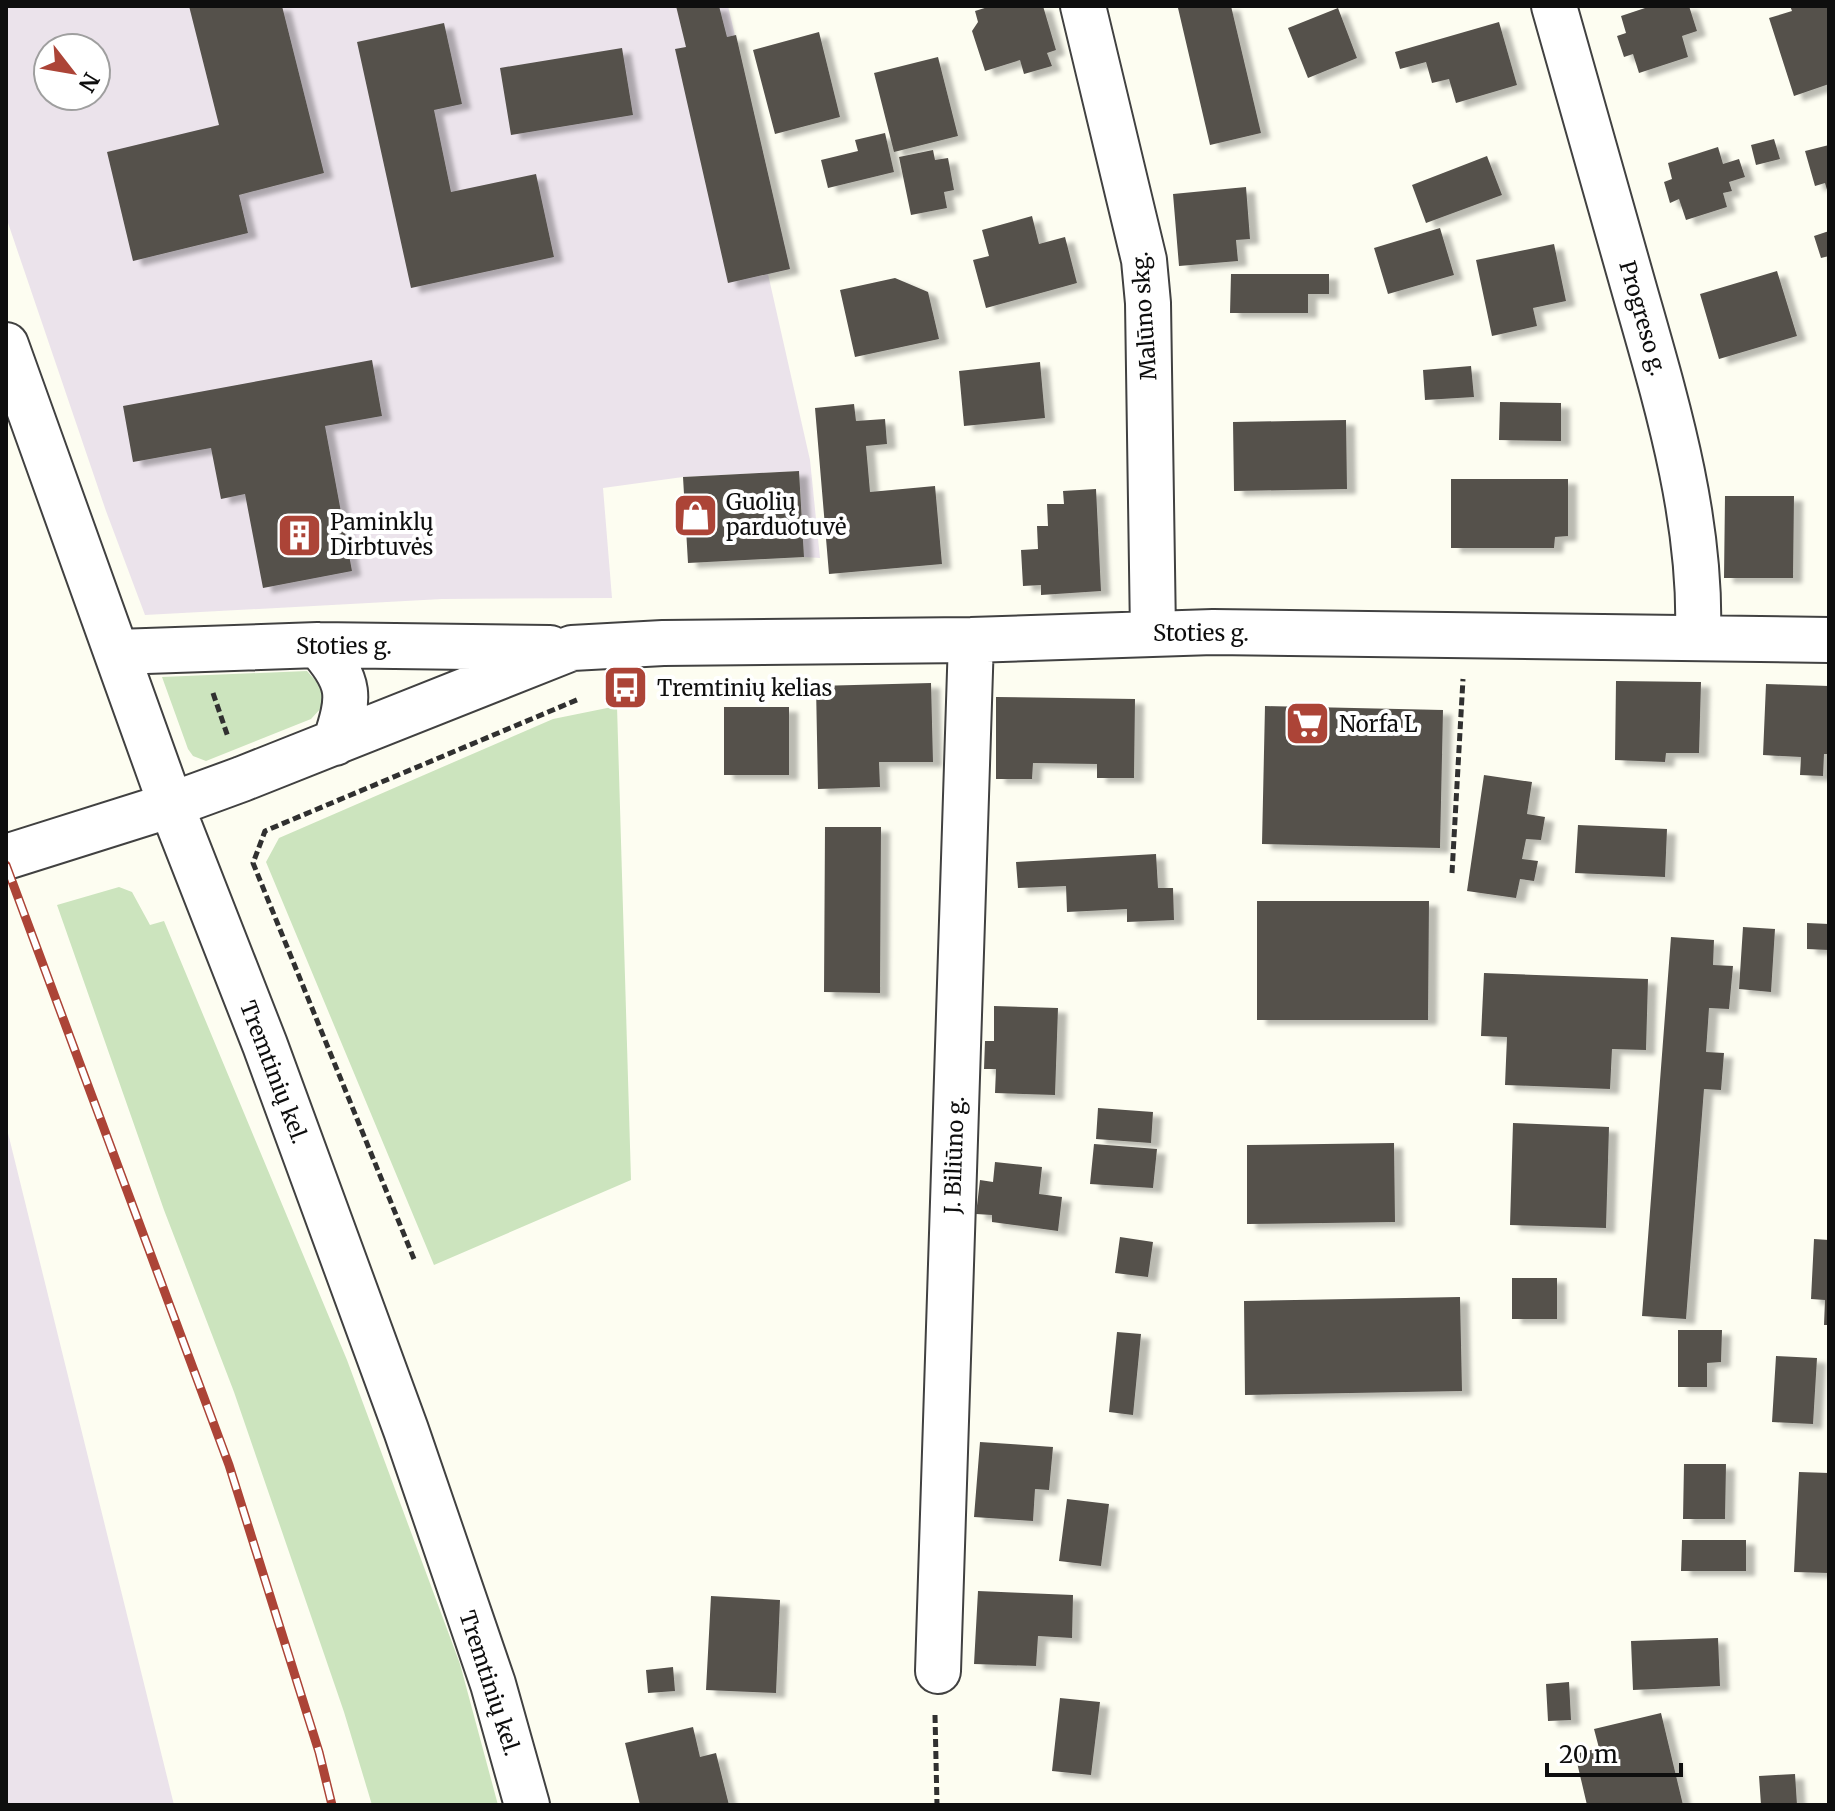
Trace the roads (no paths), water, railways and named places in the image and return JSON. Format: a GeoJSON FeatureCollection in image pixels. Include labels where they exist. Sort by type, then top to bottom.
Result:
{"type":"FeatureCollection","features":[{"type":"Feature","properties":{"kind":"street","name":"Malūno skg."},"geometry":{"type":"LineString","coordinates":[[1083,6],[1144,260],[1148,303],[1153,633]]}},
{"type":"Feature","properties":{"kind":"street","name":"Progreso g."},"geometry":{"type":"LineString","coordinates":[[1554,6],[1673,426],[1695,552],[1699,596],[1698,637]]}},
{"type":"Feature","properties":{"kind":"street","name":"Tremtinių kel."},"geometry":{"type":"LineString","coordinates":[[6,345],[171,805],[270,1060],[406,1430],[493,1684],[527,1805]]}},
{"type":"Feature","properties":{"kind":"street","name":"Stoties g."},"geometry":{"type":"LineString","coordinates":[[117,652],[318,645],[572,648],[663,643],[971,640],[1153,633],[1829,640]]}},
{"type":"Feature","properties":{"kind":"street","name":"J. Biliūno g."},"geometry":{"type":"LineString","coordinates":[[938,1671],[971,640]]}},
{"type":"Feature","properties":{"kind":"street"},"geometry":{"type":"LineString","coordinates":[[318,645],[337,666],[347,706],[335,743]]}},
{"type":"Feature","properties":{"kind":"street","name":"Stoties g."},"geometry":{"type":"LineString","coordinates":[[6,857],[171,805],[572,648]]}},
{"type":"Feature","properties":{"kind":"railway"},"geometry":{"type":"LineString","coordinates":[[6,865],[229,1465],[319,1752],[332,1805]]}},
{"type":"Feature","properties":{"kind":"place","name":"Guolių parduotuvė"},"geometry":{"type":"Point","coordinates":[695,515]}},
{"type":"Feature","properties":{"kind":"place","name":"Paminklų Dirbtuvės"},"geometry":{"type":"Point","coordinates":[299,535]}},
{"type":"Feature","properties":{"kind":"place","name":"Tremtinių kelias"},"geometry":{"type":"Point","coordinates":[626,688]}},
{"type":"Feature","properties":{"kind":"place","name":"Norfa L"},"geometry":{"type":"Point","coordinates":[1308,724]}}]}
